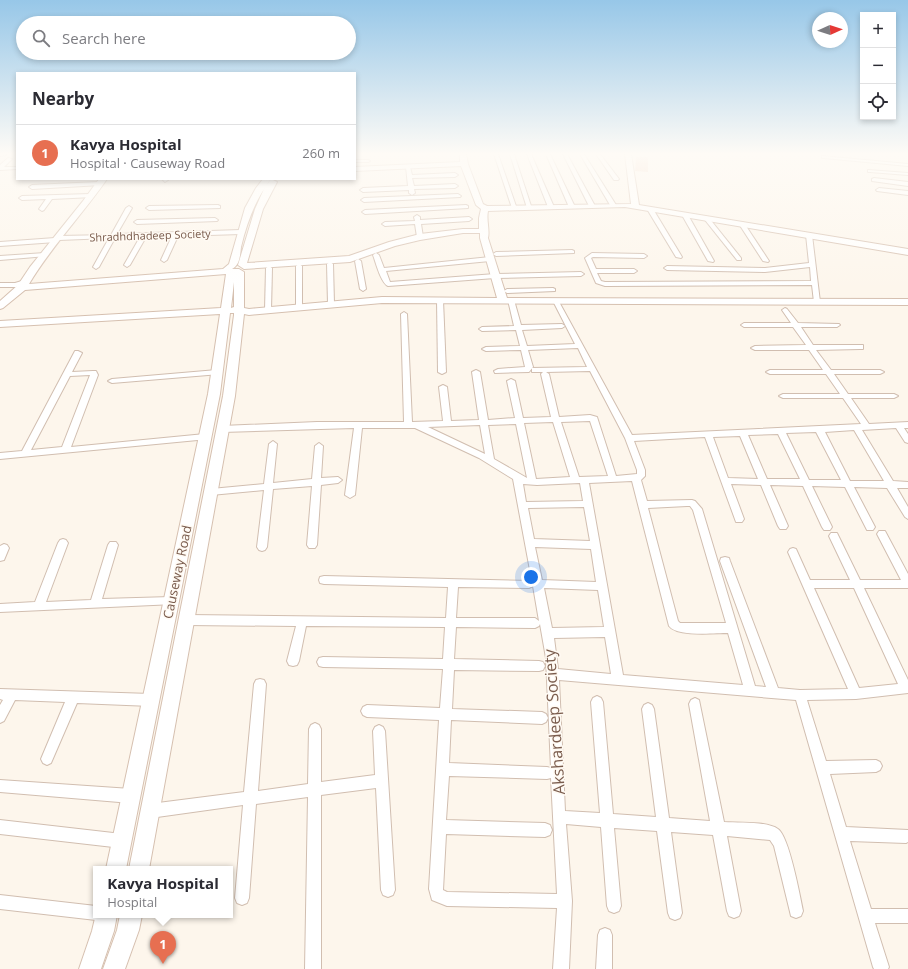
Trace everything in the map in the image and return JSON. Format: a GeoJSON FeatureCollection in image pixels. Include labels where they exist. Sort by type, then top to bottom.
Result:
{"type":"FeatureCollection","features":[{"type":"Feature","properties":{"kind":"street"},"geometry":{"type":"LineString","coordinates":[[42,209],[49,199]]}},
{"type":"Feature","properties":{"kind":"street"},"geometry":{"type":"LineString","coordinates":[[0,306],[21,285],[88,199]]}},
{"type":"Feature","properties":{"kind":"street","name":"Causeway Road"},"geometry":{"type":"LineString","coordinates":[[141,866],[229,396],[235,313],[236,269],[241,232],[254,199]]}},
{"type":"Feature","properties":{"kind":"street","name":"Causeway Road"},"geometry":{"type":"LineString","coordinates":[[236,269],[263,199]]}},
{"type":"Feature","properties":{"kind":"street"},"geometry":{"type":"LineString","coordinates":[[364,200],[383,199]]}},
{"type":"Feature","properties":{"kind":"street"},"geometry":{"type":"LineString","coordinates":[[413,199],[420,237]]}},
{"type":"Feature","properties":{"kind":"street"},"geometry":{"type":"LineString","coordinates":[[471,199],[472,205],[476,209],[601,209],[625,206]]}},
{"type":"Feature","properties":{"kind":"street"},"geometry":{"type":"LineString","coordinates":[[512,199],[515,208]]}},
{"type":"Feature","properties":{"kind":"street"},"geometry":{"type":"LineString","coordinates":[[527,199],[530,208]]}},
{"type":"Feature","properties":{"kind":"street"},"geometry":{"type":"LineString","coordinates":[[547,199],[551,208]]}},
{"type":"Feature","properties":{"kind":"street"},"geometry":{"type":"LineString","coordinates":[[568,199],[572,207]]}},
{"type":"Feature","properties":{"kind":"street"},"geometry":{"type":"LineString","coordinates":[[588,199],[592,206]]}},
{"type":"Feature","properties":{"kind":"street"},"geometry":{"type":"LineString","coordinates":[[609,199],[613,205]]}},
{"type":"Feature","properties":{"kind":"street"},"geometry":{"type":"LineString","coordinates":[[633,199],[634,207]]}},
{"type":"Feature","properties":{"kind":"street"},"geometry":{"type":"LineString","coordinates":[[484,209],[613,205],[625,206],[908,252]]}},
{"type":"Feature","properties":{"kind":"street"},"geometry":{"type":"LineString","coordinates":[[149,208],[218,207]]}},
{"type":"Feature","properties":{"kind":"street"},"geometry":{"type":"LineString","coordinates":[[365,212],[466,207]]}},
{"type":"Feature","properties":{"kind":"street"},"geometry":{"type":"LineString","coordinates":[[96,267],[129,208]]}},
{"type":"Feature","properties":{"kind":"street"},"geometry":{"type":"LineString","coordinates":[[166,234],[178,208]]}},
{"type":"Feature","properties":{"kind":"street"},"geometry":{"type":"LineString","coordinates":[[484,209],[484,238],[493,257],[498,276],[518,328],[528,369],[498,371]]}},
{"type":"Feature","properties":{"kind":"street"},"geometry":{"type":"LineString","coordinates":[[650,209],[679,257]]}},
{"type":"Feature","properties":{"kind":"street"},"geometry":{"type":"LineString","coordinates":[[685,215],[712,262]]}},
{"type":"Feature","properties":{"kind":"street"},"geometry":{"type":"LineString","coordinates":[[385,224],[469,219]]}},
{"type":"Feature","properties":{"kind":"street"},"geometry":{"type":"LineString","coordinates":[[707,219],[739,259]]}},
{"type":"Feature","properties":{"kind":"street"},"geometry":{"type":"LineString","coordinates":[[137,222],[216,220]]}},
{"type":"Feature","properties":{"kind":"street"},"geometry":{"type":"LineString","coordinates":[[742,224],[766,261]]}},
{"type":"Feature","properties":{"kind":"street"},"geometry":{"type":"LineString","coordinates":[[0,285],[21,285],[350,259],[392,244],[420,237],[463,231],[484,233]]}},
{"type":"Feature","properties":{"kind":"street"},"geometry":{"type":"LineString","coordinates":[[236,269],[358,261],[414,241],[470,231]]}},
{"type":"Feature","properties":{"kind":"street","name":"Shradhdhadeep Society"},"geometry":{"type":"LineString","coordinates":[[0,244],[113,236],[241,232]]}},
{"type":"Feature","properties":{"kind":"street"},"geometry":{"type":"LineString","coordinates":[[164,260],[176,234]]}},
{"type":"Feature","properties":{"kind":"street"},"geometry":{"type":"LineString","coordinates":[[127,265],[144,235]]}},
{"type":"Feature","properties":{"kind":"street"},"geometry":{"type":"LineString","coordinates":[[809,235],[817,302]]}},
{"type":"Feature","properties":{"kind":"street"},"geometry":{"type":"LineString","coordinates":[[381,270],[493,257],[572,252]]}},
{"type":"Feature","properties":{"kind":"street"},"geometry":{"type":"LineString","coordinates":[[0,258],[45,255]]}},
{"type":"Feature","properties":{"kind":"street"},"geometry":{"type":"LineString","coordinates":[[376,255],[388,284],[498,276],[581,274]]}},
{"type":"Feature","properties":{"kind":"street"},"geometry":{"type":"LineString","coordinates":[[644,256],[592,255],[588,258],[598,282],[605,284],[814,282]]}},
{"type":"Feature","properties":{"kind":"street"},"geometry":{"type":"LineString","coordinates":[[358,261],[363,289]]}},
{"type":"Feature","properties":{"kind":"street"},"geometry":{"type":"LineString","coordinates":[[330,264],[330,304]]}},
{"type":"Feature","properties":{"kind":"street"},"geometry":{"type":"LineString","coordinates":[[667,268],[771,269],[796,265],[812,265]]}},
{"type":"Feature","properties":{"kind":"street"},"geometry":{"type":"LineString","coordinates":[[299,307],[300,266]]}},
{"type":"Feature","properties":{"kind":"street"},"geometry":{"type":"LineString","coordinates":[[268,310],[269,268]]}},
{"type":"Feature","properties":{"kind":"street"},"geometry":{"type":"LineString","coordinates":[[593,271],[634,271]]}},
{"type":"Feature","properties":{"kind":"street"},"geometry":{"type":"LineString","coordinates":[[498,276],[507,291],[507,300]]}},
{"type":"Feature","properties":{"kind":"street"},"geometry":{"type":"LineString","coordinates":[[507,291],[553,290]]}},
{"type":"Feature","properties":{"kind":"street"},"geometry":{"type":"LineString","coordinates":[[0,331],[382,300],[908,302]]}},
{"type":"Feature","properties":{"kind":"street"},"geometry":{"type":"LineString","coordinates":[[440,300],[442,372]]}},
{"type":"Feature","properties":{"kind":"street"},"geometry":{"type":"LineString","coordinates":[[412,425],[447,439],[517,477],[532,482],[636,478],[641,476],[641,470],[629,438],[556,301]]}},
{"type":"Feature","properties":{"kind":"street"},"geometry":{"type":"LineString","coordinates":[[785,310],[867,427]]}},
{"type":"Feature","properties":{"kind":"street"},"geometry":{"type":"LineString","coordinates":[[0,324],[235,313]]}},
{"type":"Feature","properties":{"kind":"street","name":"Causeway Road"},"geometry":{"type":"LineString","coordinates":[[117,866],[206,436],[217,372],[235,313]]}},
{"type":"Feature","properties":{"kind":"street"},"geometry":{"type":"LineString","coordinates":[[404,314],[406,402],[412,425]]}},
{"type":"Feature","properties":{"kind":"street"},"geometry":{"type":"LineString","coordinates":[[744,325],[837,325]]}},
{"type":"Feature","properties":{"kind":"street"},"geometry":{"type":"LineString","coordinates":[[482,329],[562,326]]}},
{"type":"Feature","properties":{"kind":"street"},"geometry":{"type":"LineString","coordinates":[[486,349],[580,346]]}},
{"type":"Feature","properties":{"kind":"street"},"geometry":{"type":"LineString","coordinates":[[755,348],[860,347]]}},
{"type":"Feature","properties":{"kind":"street"},"geometry":{"type":"LineString","coordinates":[[25,454],[78,353]]}},
{"type":"Feature","properties":{"kind":"street"},"geometry":{"type":"LineString","coordinates":[[535,370],[592,369]]}},
{"type":"Feature","properties":{"kind":"street"},"geometry":{"type":"LineString","coordinates":[[112,381],[217,372]]}},
{"type":"Feature","properties":{"kind":"street"},"geometry":{"type":"LineString","coordinates":[[476,372],[490,461]]}},
{"type":"Feature","properties":{"kind":"street"},"geometry":{"type":"LineString","coordinates":[[770,372],[880,372]]}},
{"type":"Feature","properties":{"kind":"street"},"geometry":{"type":"LineString","coordinates":[[65,450],[94,375],[93,373],[67,374]]}},
{"type":"Feature","properties":{"kind":"street"},"geometry":{"type":"LineString","coordinates":[[545,374],[556,420],[588,504],[618,680]]}},
{"type":"Feature","properties":{"kind":"street"},"geometry":{"type":"LineString","coordinates":[[511,381],[532,482]]}},
{"type":"Feature","properties":{"kind":"street"},"geometry":{"type":"LineString","coordinates":[[443,386],[447,424]]}},
{"type":"Feature","properties":{"kind":"street"},"geometry":{"type":"LineString","coordinates":[[783,396],[894,396]]}},
{"type":"Feature","properties":{"kind":"street"},"geometry":{"type":"LineString","coordinates":[[206,436],[213,426],[412,425],[594,420],[612,479]]}},
{"type":"Feature","properties":{"kind":"street"},"geometry":{"type":"LineString","coordinates":[[350,495],[358,425]]}},
{"type":"Feature","properties":{"kind":"street"},"geometry":{"type":"LineString","coordinates":[[898,425],[908,440]]}},
{"type":"Feature","properties":{"kind":"street"},"geometry":{"type":"LineString","coordinates":[[629,438],[908,425]]}},
{"type":"Feature","properties":{"kind":"street"},"geometry":{"type":"LineString","coordinates":[[856,427],[908,515]]}},
{"type":"Feature","properties":{"kind":"street"},"geometry":{"type":"LineString","coordinates":[[819,429],[870,527]]}},
{"type":"Feature","properties":{"kind":"street"},"geometry":{"type":"LineString","coordinates":[[552,674],[800,695],[856,694],[907,689],[782,431]]}},
{"type":"Feature","properties":{"kind":"street"},"geometry":{"type":"LineString","coordinates":[[744,432],[783,526]]}},
{"type":"Feature","properties":{"kind":"street"},"geometry":{"type":"LineString","coordinates":[[708,434],[739,519]]}},
{"type":"Feature","properties":{"kind":"street"},"geometry":{"type":"LineString","coordinates":[[0,456],[206,436],[220,444]]}},
{"type":"Feature","properties":{"kind":"street"},"geometry":{"type":"LineString","coordinates":[[262,547],[273,444]]}},
{"type":"Feature","properties":{"kind":"street"},"geometry":{"type":"LineString","coordinates":[[312,545],[319,446]]}},
{"type":"Feature","properties":{"kind":"street","name":"Akshardeep Society"},"geometry":{"type":"LineString","coordinates":[[517,477],[530,543],[533,584],[547,633],[552,658],[559,817],[565,901],[560,969]]}},
{"type":"Feature","properties":{"kind":"street"},"geometry":{"type":"LineString","coordinates":[[636,478],[673,623],[676,627],[732,628]]}},
{"type":"Feature","properties":{"kind":"street"},"geometry":{"type":"LineString","coordinates":[[211,492],[338,480]]}},
{"type":"Feature","properties":{"kind":"street"},"geometry":{"type":"LineString","coordinates":[[725,481],[908,485]]}},
{"type":"Feature","properties":{"kind":"street"},"geometry":{"type":"LineString","coordinates":[[643,505],[692,503],[697,509],[751,691]]}},
{"type":"Feature","properties":{"kind":"street"},"geometry":{"type":"LineString","coordinates":[[522,505],[588,504]]}},
{"type":"Feature","properties":{"kind":"street"},"geometry":{"type":"LineString","coordinates":[[807,584],[908,584],[882,534]]}},
{"type":"Feature","properties":{"kind":"street"},"geometry":{"type":"LineString","coordinates":[[39,606],[63,543]]}},
{"type":"Feature","properties":{"kind":"street"},"geometry":{"type":"LineString","coordinates":[[530,543],[595,544]]}},
{"type":"Feature","properties":{"kind":"street"},"geometry":{"type":"LineString","coordinates":[[95,604],[113,545]]}},
{"type":"Feature","properties":{"kind":"street"},"geometry":{"type":"LineString","coordinates":[[793,552],[856,694]]}},
{"type":"Feature","properties":{"kind":"street"},"geometry":{"type":"LineString","coordinates":[[725,562],[774,693]]}},
{"type":"Feature","properties":{"kind":"street"},"geometry":{"type":"LineString","coordinates":[[324,580],[602,586]]}},
{"type":"Feature","properties":{"kind":"street"},"geometry":{"type":"LineString","coordinates":[[452,583],[436,889],[437,895],[441,898],[565,901]]}},
{"type":"Feature","properties":{"kind":"street"},"geometry":{"type":"LineString","coordinates":[[0,608],[171,601]]}},
{"type":"Feature","properties":{"kind":"street"},"geometry":{"type":"LineString","coordinates":[[186,620],[535,623]]}},
{"type":"Feature","properties":{"kind":"street"},"geometry":{"type":"LineString","coordinates":[[292,661],[302,621]]}},
{"type":"Feature","properties":{"kind":"street"},"geometry":{"type":"LineString","coordinates":[[547,633],[610,632]]}},
{"type":"Feature","properties":{"kind":"street"},"geometry":{"type":"LineString","coordinates":[[323,662],[540,666]]}},
{"type":"Feature","properties":{"kind":"street"},"geometry":{"type":"LineString","coordinates":[[242,898],[260,684]]}},
{"type":"Feature","properties":{"kind":"street"},"geometry":{"type":"LineString","coordinates":[[0,717],[5,695],[151,700]]}},
{"type":"Feature","properties":{"kind":"street"},"geometry":{"type":"LineString","coordinates":[[800,695],[881,967]]}},
{"type":"Feature","properties":{"kind":"street"},"geometry":{"type":"LineString","coordinates":[[47,759],[73,697]]}},
{"type":"Feature","properties":{"kind":"street"},"geometry":{"type":"LineString","coordinates":[[597,702],[614,906]]}},
{"type":"Feature","properties":{"kind":"street"},"geometry":{"type":"LineString","coordinates":[[695,704],[734,911]]}},
{"type":"Feature","properties":{"kind":"street"},"geometry":{"type":"LineString","coordinates":[[648,709],[675,913]]}},
{"type":"Feature","properties":{"kind":"street"},"geometry":{"type":"LineString","coordinates":[[367,711],[542,718]]}},
{"type":"Feature","properties":{"kind":"street"},"geometry":{"type":"LineString","coordinates":[[313,969],[315,729]]}},
{"type":"Feature","properties":{"kind":"street"},"geometry":{"type":"LineString","coordinates":[[379,731],[388,890]]}},
{"type":"Feature","properties":{"kind":"street"},"geometry":{"type":"LineString","coordinates":[[821,768],[876,766]]}},
{"type":"Feature","properties":{"kind":"street"},"geometry":{"type":"LineString","coordinates":[[443,769],[546,773]]}},
{"type":"Feature","properties":{"kind":"street"},"geometry":{"type":"LineString","coordinates":[[150,812],[382,782]]}},
{"type":"Feature","properties":{"kind":"street"},"geometry":{"type":"LineString","coordinates":[[0,786],[131,796]]}},
{"type":"Feature","properties":{"kind":"street"},"geometry":{"type":"LineString","coordinates":[[559,817],[769,832],[775,835],[780,844],[796,911]]}},
{"type":"Feature","properties":{"kind":"street"},"geometry":{"type":"LineString","coordinates":[[0,827],[122,841]]}},
{"type":"Feature","properties":{"kind":"street"},"geometry":{"type":"LineString","coordinates":[[440,827],[545,830]]}},
{"type":"Feature","properties":{"kind":"street"},"geometry":{"type":"LineString","coordinates":[[841,834],[906,836]]}},
{"type":"Feature","properties":{"kind":"street"},"geometry":{"type":"LineString","coordinates":[[0,902],[93,913]]}},
{"type":"Feature","properties":{"kind":"street"},"geometry":{"type":"LineString","coordinates":[[866,916],[908,916]]}},
{"type":"Feature","properties":{"kind":"street"},"geometry":{"type":"LineString","coordinates":[[90,969],[105,918]]}},
{"type":"Feature","properties":{"kind":"street"},"geometry":{"type":"LineString","coordinates":[[114,969],[128,930],[130,918]]}},
{"type":"Feature","properties":{"kind":"street"},"geometry":{"type":"LineString","coordinates":[[604,969],[605,936]]}},
{"type":"Feature","properties":{"kind":"place","name":"Kavya Hospital"},"geometry":{"type":"Point","coordinates":[163,964]}}]}
